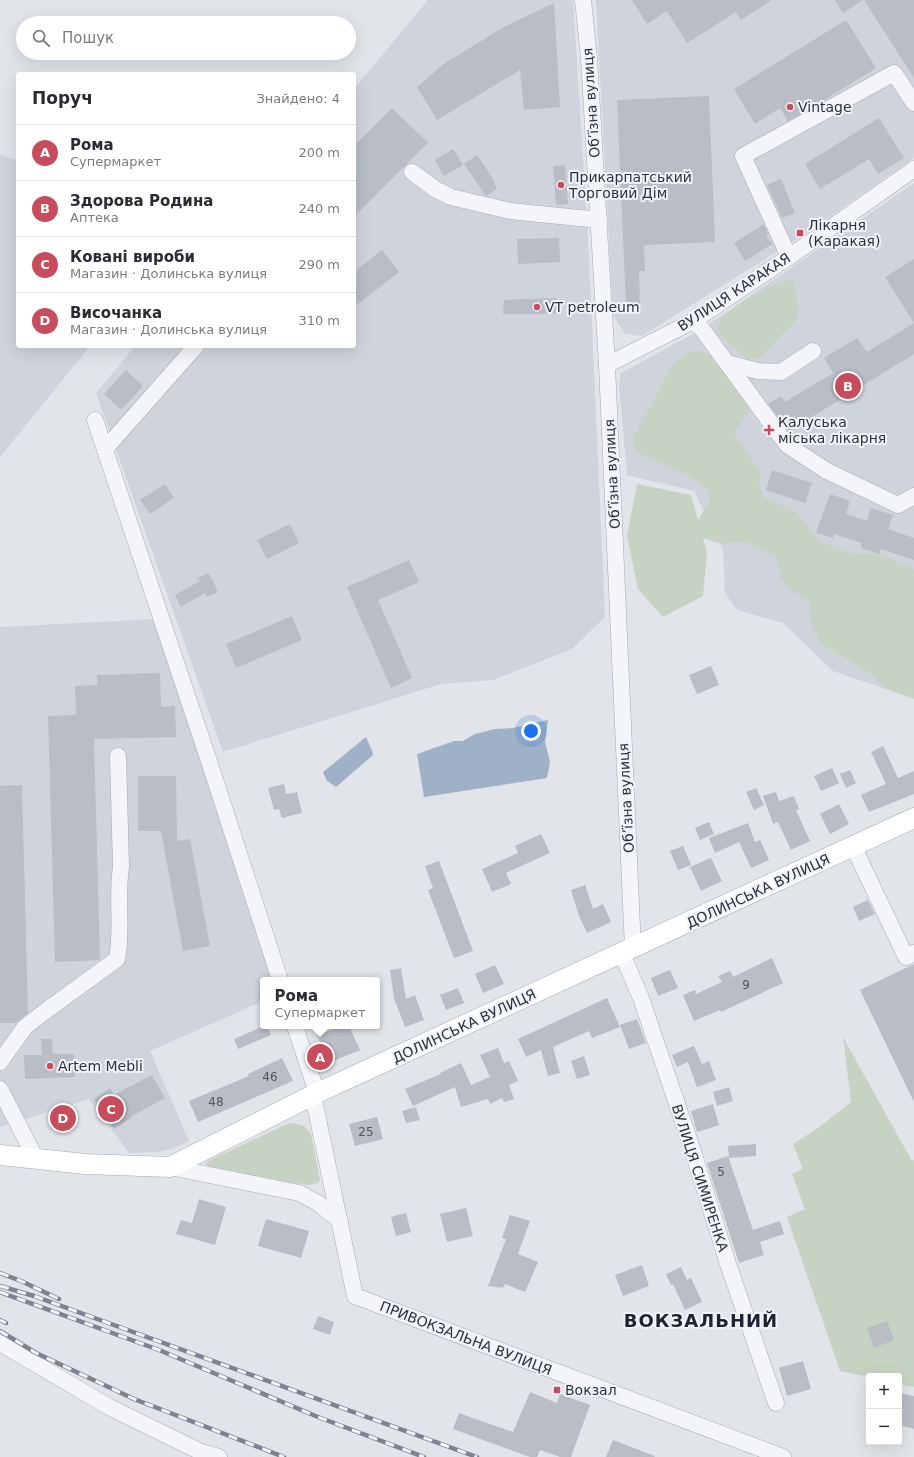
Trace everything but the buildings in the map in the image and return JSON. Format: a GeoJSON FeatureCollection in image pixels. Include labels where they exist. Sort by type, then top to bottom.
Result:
{"type":"FeatureCollection","features":[{"type":"Feature","properties":{"kind":"main road","name":"ДОЛИНСЬКА ВУЛИЦЯ"},"geometry":{"type":"LineString","coordinates":[[0,1155],[85,1164],[170,1167],[315,1094],[914,818]]}},
{"type":"Feature","properties":{"kind":"street","name":"Обʼїзна вулиця"},"geometry":{"type":"LineString","coordinates":[[583,0],[589,58],[607,365],[628,951]]}},
{"type":"Feature","properties":{"kind":"street"},"geometry":{"type":"LineString","coordinates":[[789,257],[743,156],[894,73],[914,102]]}},
{"type":"Feature","properties":{"kind":"street","name":"ВУЛИЦЯ КАРАКАЯ"},"geometry":{"type":"LineString","coordinates":[[607,365],[693,321],[789,257],[914,168]]}},
{"type":"Feature","properties":{"kind":"street"},"geometry":{"type":"LineString","coordinates":[[412,172],[435,189],[451,197],[510,211],[598,220]]}},
{"type":"Feature","properties":{"kind":"street"},"geometry":{"type":"LineString","coordinates":[[693,321],[702,329],[787,445],[827,471],[898,505],[914,496]]}},
{"type":"Feature","properties":{"kind":"street"},"geometry":{"type":"LineString","coordinates":[[105,449],[194,348]]}},
{"type":"Feature","properties":{"kind":"street"},"geometry":{"type":"LineString","coordinates":[[727,363],[758,371],[781,372],[813,351]]}},
{"type":"Feature","properties":{"kind":"street"},"geometry":{"type":"LineString","coordinates":[[95,420],[210,761],[279,977]]}},
{"type":"Feature","properties":{"kind":"street"},"geometry":{"type":"LineString","coordinates":[[0,1062],[25,1027],[117,959],[120,944],[118,889],[121,867],[118,756]]}},
{"type":"Feature","properties":{"kind":"street"},"geometry":{"type":"LineString","coordinates":[[853,846],[906,957],[914,953]]}},
{"type":"Feature","properties":{"kind":"street","name":"ВУЛИЦЯ СИМИРЕНКА"},"geometry":{"type":"LineString","coordinates":[[628,951],[646,1013],[691,1145],[728,1264],[776,1403]]}},
{"type":"Feature","properties":{"kind":"street","name":"ПРИВОКЗАЛЬНА ВУЛИЦЯ"},"geometry":{"type":"LineString","coordinates":[[296,1029],[315,1094],[355,1296],[783,1457]]}},
{"type":"Feature","properties":{"kind":"street"},"geometry":{"type":"LineString","coordinates":[[0,1089],[36,1159]]}},
{"type":"Feature","properties":{"kind":"street"},"geometry":{"type":"LineString","coordinates":[[170,1167],[299,1193],[318,1203],[340,1221]]}},
{"type":"Feature","properties":{"kind":"street"},"geometry":{"type":"LineString","coordinates":[[0,1343],[109,1407],[201,1452],[219,1457]]}},
{"type":"Feature","properties":{"kind":"shaded area"},"geometry":{"type":"Polygon","coordinates":[[[428,0],[573,0],[588,238],[605,617],[572,649],[493,680],[441,684],[223,752],[96,393],[133,348],[356,348],[356,87],[428,0]]]}},
{"type":"Feature","properties":{"kind":"shaded area"},"geometry":{"type":"Polygon","coordinates":[[[596,0],[914,0],[914,158],[794,241],[642,336],[625,334],[613,315],[596,0]]]}},
{"type":"Feature","properties":{"kind":"shaded area"},"geometry":{"type":"Polygon","coordinates":[[[0,154],[16,160],[16,348],[88,348],[0,457],[0,154]]]}},
{"type":"Feature","properties":{"kind":"shaded area","name":"Калуська міська лікарня"},"geometry":{"type":"Polygon","coordinates":[[[914,183],[914,699],[833,671],[783,623],[737,610],[725,593],[723,550],[694,491],[627,475],[619,384],[621,373],[702,329],[914,183]]]}},
{"type":"Feature","properties":{"kind":"shaded area"},"geometry":{"type":"Polygon","coordinates":[[[156,619],[274,977],[260,977],[260,1002],[150,1051],[189,1141],[172,1149],[158,1152],[129,1153],[89,1099],[0,1127],[0,627],[156,619]]]}},
{"type":"Feature","properties":{"kind":"green space"},"geometry":{"type":"Polygon","coordinates":[[[793,279],[799,312],[794,323],[761,357],[748,360],[718,334],[720,321],[733,308],[764,290],[793,279]]]}},
{"type":"Feature","properties":{"kind":"green space"},"geometry":{"type":"Polygon","coordinates":[[[690,351],[702,351],[713,356],[754,404],[734,433],[761,473],[759,485],[763,497],[796,512],[820,542],[855,554],[879,554],[914,569],[914,698],[885,688],[866,670],[822,645],[811,624],[809,600],[789,589],[781,579],[776,556],[744,541],[721,544],[703,538],[707,553],[703,596],[663,617],[638,589],[627,536],[637,484],[691,495],[698,520],[708,504],[709,492],[691,476],[636,452],[632,441],[671,366],[690,351]]]}},
{"type":"Feature","properties":{"kind":"green space"},"geometry":{"type":"Polygon","coordinates":[[[843,1037],[912,1161],[914,1160],[914,1387],[902,1385],[902,1373],[866,1373],[866,1376],[840,1371],[787,1217],[805,1209],[792,1174],[803,1169],[793,1144],[818,1128],[851,1102],[843,1037]]]}},
{"type":"Feature","properties":{"kind":"green space"},"geometry":{"type":"Polygon","coordinates":[[[293,1123],[304,1126],[311,1134],[320,1179],[318,1183],[308,1185],[209,1170],[206,1163],[210,1160],[287,1124],[293,1123]]]}},
{"type":"Feature","properties":{"kind":"water"},"geometry":{"type":"Polygon","coordinates":[[[548,720],[545,742],[550,762],[547,778],[424,797],[417,754],[454,741],[463,741],[475,734],[495,729],[513,728],[548,720]]]}},
{"type":"Feature","properties":{"kind":"water"},"geometry":{"type":"Polygon","coordinates":[[[366,737],[373,753],[372,756],[336,787],[327,781],[323,772],[366,737]]]}},
{"type":"Feature","properties":{"kind":"railway"},"geometry":{"type":"LineString","coordinates":[[0,1273],[59,1299]]}},
{"type":"Feature","properties":{"kind":"railway"},"geometry":{"type":"LineString","coordinates":[[0,1286],[34,1296],[477,1457]]}},
{"type":"Feature","properties":{"kind":"railway"},"geometry":{"type":"LineString","coordinates":[[0,1292],[159,1350],[318,1417],[424,1457]]}},
{"type":"Feature","properties":{"kind":"railway"},"geometry":{"type":"LineString","coordinates":[[0,1320],[6,1323]]}},
{"type":"Feature","properties":{"kind":"railway"},"geometry":{"type":"LineString","coordinates":[[0,1331],[36,1353],[134,1399],[284,1457]]}},
{"type":"Feature","properties":{"kind":"place","name":"Vintage"},"geometry":{"type":"Point","coordinates":[790,107]}},
{"type":"Feature","properties":{"kind":"place","name":"Прикарпатський Торговий Дім"},"geometry":{"type":"Point","coordinates":[561,185]}},
{"type":"Feature","properties":{"kind":"place","name":"Лікарня (Каракая)"},"geometry":{"type":"Point","coordinates":[800,233]}},
{"type":"Feature","properties":{"kind":"place","name":"VT petroleum"},"geometry":{"type":"Point","coordinates":[537,307]}},
{"type":"Feature","properties":{"kind":"place","name":"Здорова Родина"},"geometry":{"type":"Point","coordinates":[848,386]}},
{"type":"Feature","properties":{"kind":"place","name":"Калуська міська лікарня"},"geometry":{"type":"Point","coordinates":[769,430]}},
{"type":"Feature","properties":{"kind":"place","name":"Рома"},"geometry":{"type":"Point","coordinates":[320,1057]}},
{"type":"Feature","properties":{"kind":"place","name":"Artem Mebli"},"geometry":{"type":"Point","coordinates":[50,1066]}},
{"type":"Feature","properties":{"kind":"place","name":"Ковані вироби"},"geometry":{"type":"Point","coordinates":[111,1109]}},
{"type":"Feature","properties":{"kind":"place","name":"Височанка"},"geometry":{"type":"Point","coordinates":[63,1118]}},
{"type":"Feature","properties":{"kind":"place","name":"Вокзал"},"geometry":{"type":"Point","coordinates":[557,1390]}},
{"type":"Feature","properties":{"kind":"district","name":"ВОКЗАЛЬНИЙ"},"geometry":{"type":"Point","coordinates":[701,1321]}}]}
